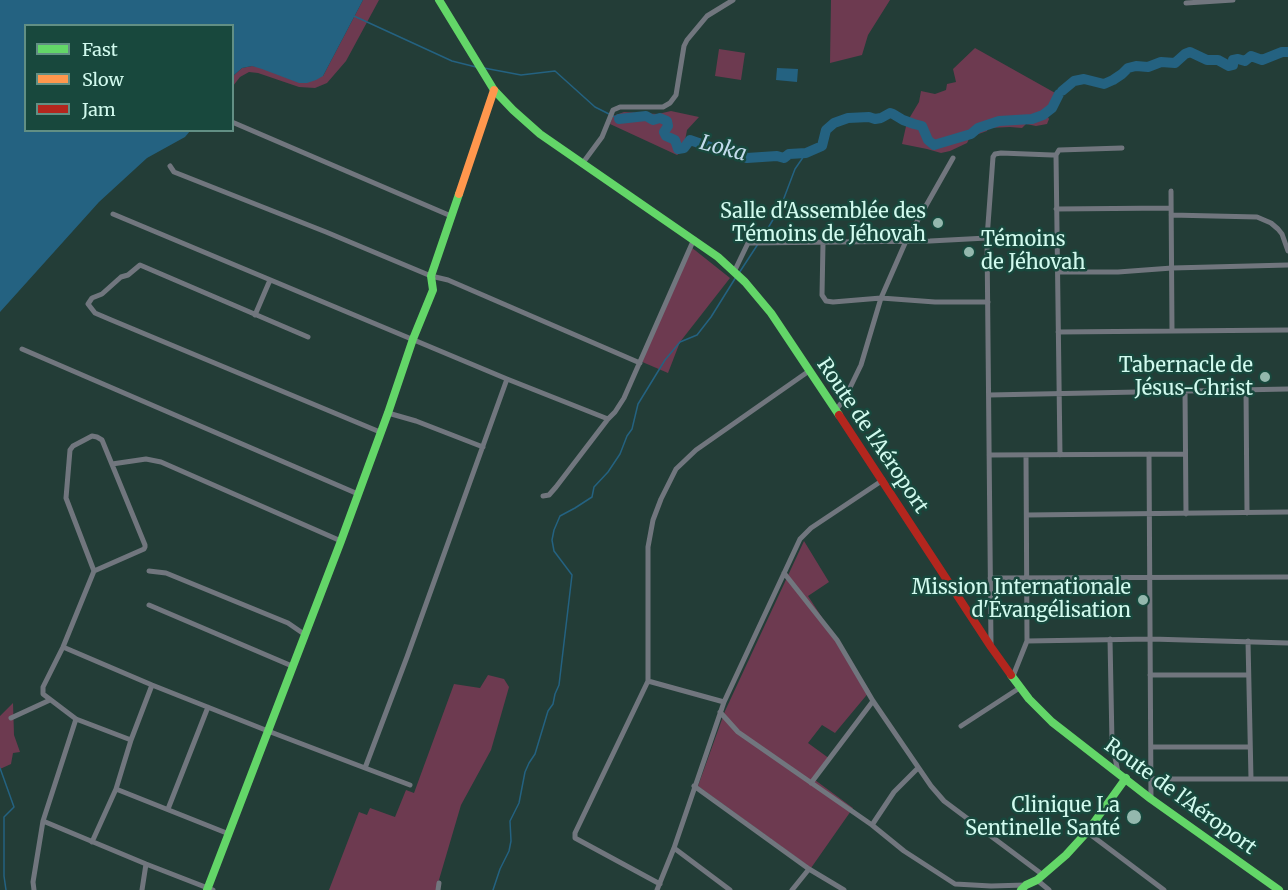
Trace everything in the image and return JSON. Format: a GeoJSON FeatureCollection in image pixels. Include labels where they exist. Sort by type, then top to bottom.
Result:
{"type":"FeatureCollection","features":[{"type":"Feature","properties":{"kind":"main road","name":"Route de l'Aéroport"},"geometry":{"type":"LineString","coordinates":[[439,0],[495,90],[513,110],[540,134],[582,164],[694,239],[745,282],[771,313],[991,647],[1029,699],[1052,722],[1151,799],[1280,890]]}},
{"type":"Feature","properties":{"kind":"main road"},"geometry":{"type":"LineString","coordinates":[[209,889],[304,634],[341,542],[413,339],[433,290],[431,276],[495,90]]}},
{"type":"Feature","properties":{"kind":"main road"},"geometry":{"type":"LineString","coordinates":[[1024,888],[1040,878],[1066,855],[1087,832],[1126,778]]}},
{"type":"Feature","properties":{"kind":"street"},"geometry":{"type":"LineString","coordinates":[[582,164],[602,137],[613,110],[620,107],[663,107],[670,103],[676,95],[687,40],[707,16],[732,0]]}},
{"type":"Feature","properties":{"kind":"street"},"geometry":{"type":"LineString","coordinates":[[1186,3],[1233,0]]}},
{"type":"Feature","properties":{"kind":"street"},"geometry":{"type":"LineString","coordinates":[[234,123],[451,216]]}},
{"type":"Feature","properties":{"kind":"street"},"geometry":{"type":"LineString","coordinates":[[1060,455],[1056,154],[1059,150],[1122,148]]}},
{"type":"Feature","properties":{"kind":"street"},"geometry":{"type":"LineString","coordinates":[[991,647],[987,238],[993,157],[995,154],[1056,154]]}},
{"type":"Feature","properties":{"kind":"street"},"geometry":{"type":"LineString","coordinates":[[836,410],[845,398],[861,365],[881,298],[906,241],[953,158]]}},
{"type":"Feature","properties":{"kind":"street"},"geometry":{"type":"LineString","coordinates":[[170,166],[174,171],[431,276],[448,280],[640,363]]}},
{"type":"Feature","properties":{"kind":"street"},"geometry":{"type":"LineString","coordinates":[[1171,190],[1172,331]]}},
{"type":"Feature","properties":{"kind":"street"},"geometry":{"type":"LineString","coordinates":[[1056,209],[1171,208]]}},
{"type":"Feature","properties":{"kind":"street"},"geometry":{"type":"LineString","coordinates":[[113,214],[608,419]]}},
{"type":"Feature","properties":{"kind":"street"},"geometry":{"type":"LineString","coordinates":[[1171,215],[1257,217],[1278,229],[1288,251]]}},
{"type":"Feature","properties":{"kind":"street"},"geometry":{"type":"LineString","coordinates":[[734,272],[748,243],[930,241],[987,238]]}},
{"type":"Feature","properties":{"kind":"street"},"geometry":{"type":"LineString","coordinates":[[543,496],[549,495],[556,487],[624,398],[694,239]]}},
{"type":"Feature","properties":{"kind":"street"},"geometry":{"type":"LineString","coordinates":[[823,243],[822,295],[826,301],[881,298],[935,302],[988,302]]}},
{"type":"Feature","properties":{"kind":"street"},"geometry":{"type":"LineString","coordinates":[[308,338],[140,265],[128,276],[121,277],[102,294],[92,298],[88,304],[95,313],[109,320],[380,432]]}},
{"type":"Feature","properties":{"kind":"street"},"geometry":{"type":"LineString","coordinates":[[1058,272],[1118,272],[1288,265]]}},
{"type":"Feature","properties":{"kind":"street"},"geometry":{"type":"LineString","coordinates":[[255,315],[270,280]]}},
{"type":"Feature","properties":{"kind":"street"},"geometry":{"type":"LineString","coordinates":[[1058,332],[1288,330]]}},
{"type":"Feature","properties":{"kind":"street"},"geometry":{"type":"LineString","coordinates":[[22,350],[358,494]]}},
{"type":"Feature","properties":{"kind":"street"},"geometry":{"type":"LineString","coordinates":[[809,371],[696,450],[676,470],[661,499],[653,520],[648,547],[648,681],[575,837],[658,887],[674,848],[724,702],[800,538],[811,528],[883,480]]}},
{"type":"Feature","properties":{"kind":"street"},"geometry":{"type":"LineString","coordinates":[[365,768],[507,379]]}},
{"type":"Feature","properties":{"kind":"street"},"geometry":{"type":"LineString","coordinates":[[1246,389],[1247,513]]}},
{"type":"Feature","properties":{"kind":"street"},"geometry":{"type":"LineString","coordinates":[[988,395],[1288,389]]}},
{"type":"Feature","properties":{"kind":"street"},"geometry":{"type":"LineString","coordinates":[[1185,390],[1186,514]]}},
{"type":"Feature","properties":{"kind":"street"},"geometry":{"type":"LineString","coordinates":[[388,413],[416,421],[483,447]]}},
{"type":"Feature","properties":{"kind":"street"},"geometry":{"type":"LineString","coordinates":[[94,571],[145,547],[102,440],[92,436],[70,450],[67,503],[94,571],[63,647],[43,687],[43,694],[76,719],[131,740]]}},
{"type":"Feature","properties":{"kind":"street"},"geometry":{"type":"LineString","coordinates":[[1149,454],[1151,799]]}},
{"type":"Feature","properties":{"kind":"street"},"geometry":{"type":"LineString","coordinates":[[989,455],[1185,454]]}},
{"type":"Feature","properties":{"kind":"street"},"geometry":{"type":"LineString","coordinates":[[1013,676],[1027,641],[1026,455]]}},
{"type":"Feature","properties":{"kind":"street"},"geometry":{"type":"LineString","coordinates":[[112,464],[146,459],[161,462],[341,542]]}},
{"type":"Feature","properties":{"kind":"street"},"geometry":{"type":"LineString","coordinates":[[1027,515],[1288,513]]}},
{"type":"Feature","properties":{"kind":"street"},"geometry":{"type":"LineString","coordinates":[[149,571],[176,577],[288,623],[304,634]]}},
{"type":"Feature","properties":{"kind":"street"},"geometry":{"type":"LineString","coordinates":[[784,573],[837,640],[873,701],[931,786],[944,801],[1040,878],[1049,890]]}},
{"type":"Feature","properties":{"kind":"street"},"geometry":{"type":"LineString","coordinates":[[990,578],[1288,577]]}},
{"type":"Feature","properties":{"kind":"street"},"geometry":{"type":"LineString","coordinates":[[149,605],[292,666]]}},
{"type":"Feature","properties":{"kind":"street"},"geometry":{"type":"LineString","coordinates":[[1110,639],[1112,742],[1118,772]]}},
{"type":"Feature","properties":{"kind":"street"},"geometry":{"type":"LineString","coordinates":[[1027,641],[1151,639],[1288,643]]}},
{"type":"Feature","properties":{"kind":"street"},"geometry":{"type":"LineString","coordinates":[[1248,641],[1251,778]]}},
{"type":"Feature","properties":{"kind":"street"},"geometry":{"type":"LineString","coordinates":[[63,647],[152,685],[410,785]]}},
{"type":"Feature","properties":{"kind":"street"},"geometry":{"type":"LineString","coordinates":[[1150,675],[1248,675]]}},
{"type":"Feature","properties":{"kind":"street"},"geometry":{"type":"LineString","coordinates":[[648,681],[724,702]]}},
{"type":"Feature","properties":{"kind":"street"},"geometry":{"type":"LineString","coordinates":[[92,842],[116,789],[131,740],[152,685]]}},
{"type":"Feature","properties":{"kind":"street"},"geometry":{"type":"LineString","coordinates":[[962,726],[1021,687]]}},
{"type":"Feature","properties":{"kind":"street"},"geometry":{"type":"LineString","coordinates":[[12,718],[50,700]]}},
{"type":"Feature","properties":{"kind":"street"},"geometry":{"type":"LineString","coordinates":[[811,783],[873,701]]}},
{"type":"Feature","properties":{"kind":"street"},"geometry":{"type":"LineString","coordinates":[[168,809],[208,707]]}},
{"type":"Feature","properties":{"kind":"street"},"geometry":{"type":"LineString","coordinates":[[720,712],[738,732],[962,890]]}},
{"type":"Feature","properties":{"kind":"street"},"geometry":{"type":"LineString","coordinates":[[34,890],[33,882],[43,821],[76,719]]}},
{"type":"Feature","properties":{"kind":"street"},"geometry":{"type":"LineString","coordinates":[[1151,747],[1250,747]]}},
{"type":"Feature","properties":{"kind":"street"},"geometry":{"type":"LineString","coordinates":[[872,825],[894,792],[918,768]]}},
{"type":"Feature","properties":{"kind":"street"},"geometry":{"type":"LineString","coordinates":[[1151,779],[1288,779]]}},
{"type":"Feature","properties":{"kind":"street"},"geometry":{"type":"LineString","coordinates":[[694,786],[808,869],[844,890]]}},
{"type":"Feature","properties":{"kind":"street"},"geometry":{"type":"LineString","coordinates":[[116,789],[229,834]]}},
{"type":"Feature","properties":{"kind":"street"},"geometry":{"type":"LineString","coordinates":[[43,821],[209,889]]}},
{"type":"Feature","properties":{"kind":"street"},"geometry":{"type":"LineString","coordinates":[[1087,832],[1164,890]]}},
{"type":"Feature","properties":{"kind":"street"},"geometry":{"type":"LineString","coordinates":[[674,848],[730,890]]}},
{"type":"Feature","properties":{"kind":"street"},"geometry":{"type":"LineString","coordinates":[[142,890],[146,864]]}},
{"type":"Feature","properties":{"kind":"street"},"geometry":{"type":"LineString","coordinates":[[792,890],[808,869]]}},
{"type":"Feature","properties":{"kind":"street"},"geometry":{"type":"LineString","coordinates":[[438,890],[440,883]]}},
{"type":"Feature","properties":{"kind":"street"},"geometry":{"type":"LineString","coordinates":[[955,884],[1024,888]]}},
{"type":"Feature","properties":{"kind":"shaded area"},"geometry":{"type":"Polygon","coordinates":[[[363,0],[379,0],[346,61],[327,83],[315,88],[299,87],[249,72],[240,77],[234,85],[234,75],[242,68],[252,66],[323,76],[363,0]]]}},
{"type":"Feature","properties":{"kind":"shaded area"},"geometry":{"type":"Polygon","coordinates":[[[831,0],[890,0],[868,35],[862,55],[830,63],[831,0]]]}},
{"type":"Feature","properties":{"kind":"shaded area"},"geometry":{"type":"Polygon","coordinates":[[[975,48],[1057,94],[1046,113],[1049,119],[1047,124],[1036,126],[1026,124],[1022,128],[988,128],[987,131],[970,137],[967,143],[941,153],[902,144],[907,122],[919,102],[921,91],[935,94],[946,90],[947,84],[956,82],[953,69],[975,48]]]}},
{"type":"Feature","properties":{"kind":"shaded area"},"geometry":{"type":"Polygon","coordinates":[[[719,49],[745,53],[741,80],[715,76],[719,49]]]}},
{"type":"Feature","properties":{"kind":"shaded area"},"geometry":{"type":"Polygon","coordinates":[[[671,111],[699,117],[687,130],[683,151],[677,155],[610,124],[613,116],[624,112],[658,114],[671,111]]]}},
{"type":"Feature","properties":{"kind":"shaded area"},"geometry":{"type":"Polygon","coordinates":[[[691,247],[730,278],[680,342],[668,373],[640,361],[691,247]]]}},
{"type":"Feature","properties":{"kind":"shaded area"},"geometry":{"type":"Polygon","coordinates":[[[804,541],[829,582],[808,596],[870,691],[835,733],[822,725],[808,743],[830,759],[815,780],[853,808],[811,868],[698,786],[725,711],[804,541]]]}},
{"type":"Feature","properties":{"kind":"shaded area"},"geometry":{"type":"Polygon","coordinates":[[[488,675],[504,679],[509,687],[491,750],[461,805],[436,890],[329,890],[359,812],[367,815],[370,808],[395,817],[406,790],[414,793],[454,684],[480,688],[488,675]]]}},
{"type":"Feature","properties":{"kind":"shaded area"},"geometry":{"type":"Polygon","coordinates":[[[13,703],[14,735],[20,752],[13,753],[11,764],[0,769],[0,716],[13,703]]]}},
{"type":"Feature","properties":{"kind":"water"},"geometry":{"type":"Polygon","coordinates":[[[0,0],[363,0],[323,76],[307,83],[299,83],[252,66],[242,68],[234,75],[234,24],[24,24],[24,132],[189,132],[185,137],[147,158],[99,202],[0,312],[0,0]]]}},
{"type":"Feature","properties":{"kind":"water"},"geometry":{"type":"Polygon","coordinates":[[[777,68],[798,69],[797,82],[776,80],[777,68]]]}},
{"type":"Feature","properties":{"kind":"waterway","name":"Loka"},"geometry":{"type":"LineString","coordinates":[[354,16],[452,61],[476,67]]}},
{"type":"Feature","properties":{"kind":"waterway","name":"Loka"},"geometry":{"type":"LineString","coordinates":[[1062,91],[1074,81],[1084,79],[1104,84],[1128,68],[1148,67],[1161,62],[1175,63],[1190,52],[1207,60],[1218,60],[1229,66],[1233,65],[1233,60],[1245,61],[1251,56],[1262,60],[1288,52]]}},
{"type":"Feature","properties":{"kind":"waterway","name":"Loka"},"geometry":{"type":"LineString","coordinates":[[484,68],[521,75],[555,71],[595,107],[619,119]]}},
{"type":"Feature","properties":{"kind":"waterway","name":"Loka"},"geometry":{"type":"LineString","coordinates":[[619,119],[646,116],[653,120],[660,118],[667,121],[668,126],[664,132],[666,136],[675,140],[678,149],[684,148],[690,140],[747,158],[777,156],[784,158],[789,154],[806,153],[822,146],[826,130],[834,123],[848,118],[875,119],[890,113],[922,126],[928,140],[934,145],[971,134],[978,128],[999,121],[1032,119],[1043,115],[1052,108],[1059,94]]}},
{"type":"Feature","properties":{"kind":"waterway"},"geometry":{"type":"LineString","coordinates":[[761,240],[781,206],[795,169],[806,153]]}},
{"type":"Feature","properties":{"kind":"waterway"},"geometry":{"type":"LineString","coordinates":[[739,273],[758,244]]}},
{"type":"Feature","properties":{"kind":"waterway"},"geometry":{"type":"LineString","coordinates":[[493,890],[509,851],[510,821],[519,803],[525,772],[535,754],[548,711],[553,704],[559,685],[572,575],[554,551],[552,540],[554,530],[560,516],[592,497],[594,487],[620,454],[632,429],[638,404],[665,360],[680,342],[697,335],[736,277]]}},
{"type":"Feature","properties":{"kind":"waterway"},"geometry":{"type":"LineString","coordinates":[[0,768],[14,807],[4,817],[6,890]]}},
{"type":"Feature","properties":{"kind":"traffic: fast"},"geometry":{"type":"LineString","coordinates":[[439,0],[494,90],[513,110],[540,134],[718,257],[745,282],[771,313],[839,415]]}},
{"type":"Feature","properties":{"kind":"traffic: fast"},"geometry":{"type":"LineString","coordinates":[[207,890],[341,541],[413,339],[433,290],[431,276],[459,194]]}},
{"type":"Feature","properties":{"kind":"traffic: fast"},"geometry":{"type":"LineString","coordinates":[[1011,675],[1029,699],[1052,722],[1151,799],[1279,890]]}},
{"type":"Feature","properties":{"kind":"traffic: fast"},"geometry":{"type":"LineString","coordinates":[[1021,890],[1037,880],[1066,855],[1087,832],[1126,778]]}},
{"type":"Feature","properties":{"kind":"traffic: slow"},"geometry":{"type":"LineString","coordinates":[[459,194],[494,90]]}},
{"type":"Feature","properties":{"kind":"traffic: jam"},"geometry":{"type":"LineString","coordinates":[[839,415],[1011,675]]}},
{"type":"Feature","properties":{"kind":"place","name":"Salle d'Assemblée des Témoins de Jéhovah"},"geometry":{"type":"Point","coordinates":[938,223]}},
{"type":"Feature","properties":{"kind":"place","name":"Témoins de Jéhovah"},"geometry":{"type":"Point","coordinates":[969,252]}},
{"type":"Feature","properties":{"kind":"place","name":"Tabernacle de Jésus-Christ"},"geometry":{"type":"Point","coordinates":[1265,377]}},
{"type":"Feature","properties":{"kind":"place","name":"Mission Internationale d'Évangélisation"},"geometry":{"type":"Point","coordinates":[1143,600]}},
{"type":"Feature","properties":{"kind":"place","name":"Clinique La Sentinelle Santé"},"geometry":{"type":"Point","coordinates":[1134,817]}}]}
